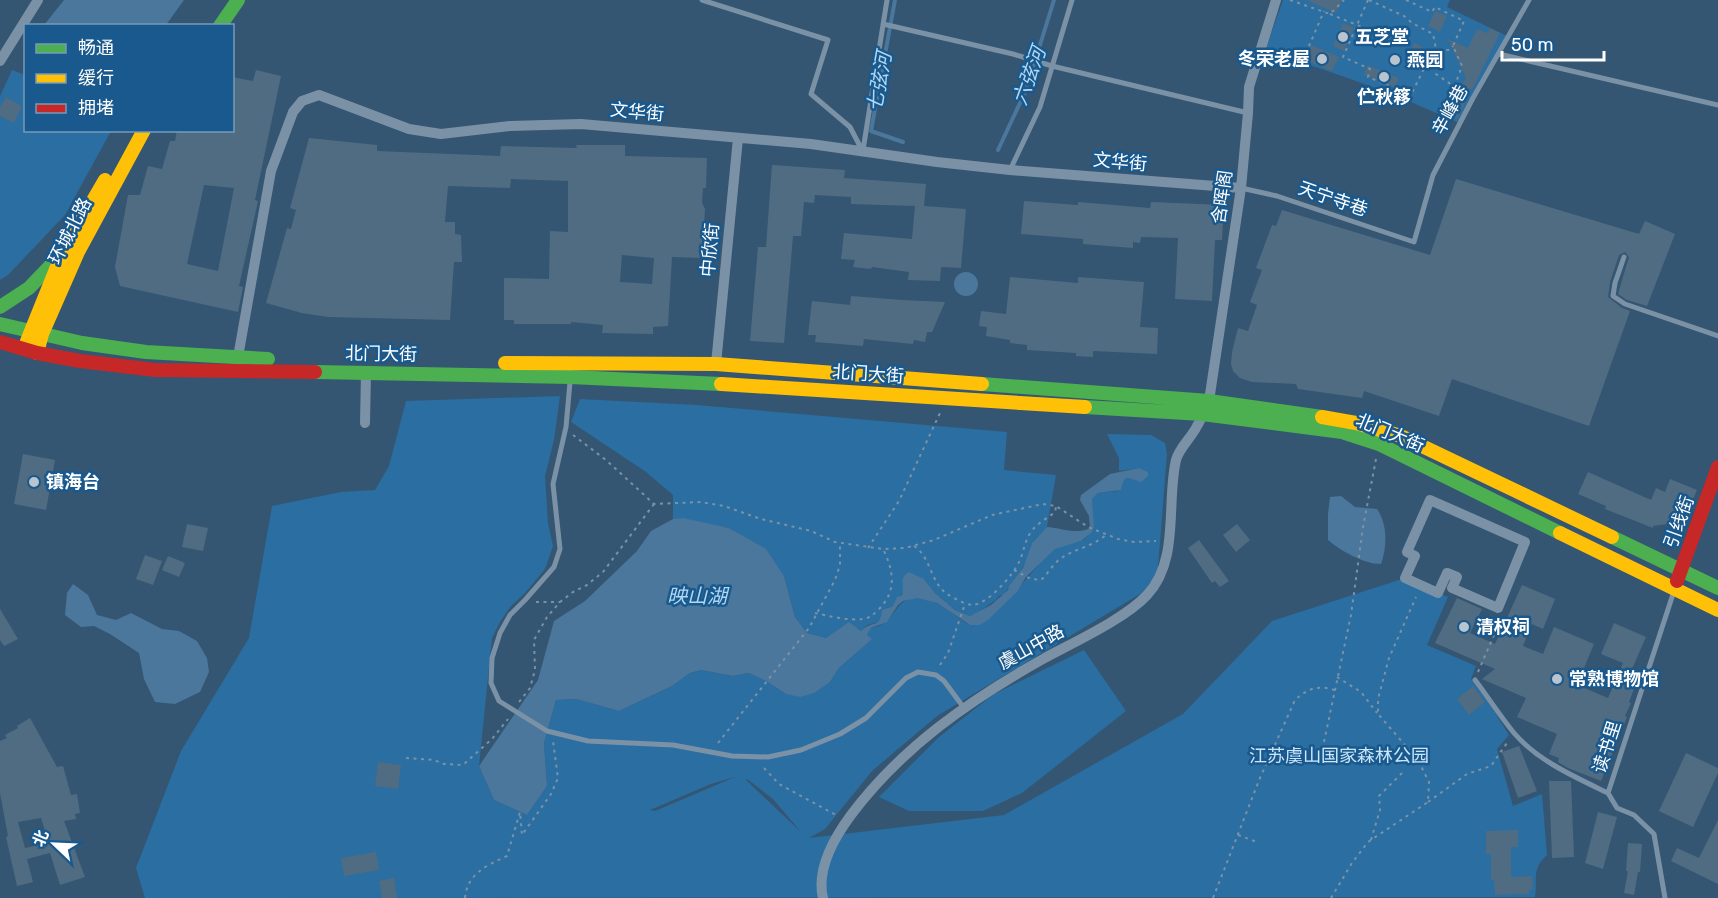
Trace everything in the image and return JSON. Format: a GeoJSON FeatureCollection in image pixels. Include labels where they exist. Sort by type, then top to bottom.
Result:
{"type":"FeatureCollection","features":[{"type":"Feature","properties":{"kind":"main road"},"geometry":{"type":"LineString","coordinates":[[209,24],[226,0]]}},
{"type":"Feature","properties":{"kind":"main road"},"geometry":{"type":"LineString","coordinates":[[221,24],[238,0]]}},
{"type":"Feature","properties":{"kind":"main road","name":"环城北路"},"geometry":{"type":"LineString","coordinates":[[30,351],[63,252],[133,132]]}},
{"type":"Feature","properties":{"kind":"main road","name":"环城北路"},"geometry":{"type":"LineString","coordinates":[[36,332],[143,132]]}},
{"type":"Feature","properties":{"kind":"main road"},"geometry":{"type":"LineString","coordinates":[[0,307],[19,297],[63,252]]}},
{"type":"Feature","properties":{"kind":"main road","name":"北门大街"},"geometry":{"type":"LineString","coordinates":[[0,324],[82,343],[146,352],[309,361],[716,364],[1206,408],[1342,432],[1379,444],[1718,610]]}},
{"type":"Feature","properties":{"kind":"main road","name":"北门大街"},"geometry":{"type":"LineString","coordinates":[[0,342],[30,351],[80,361],[155,370],[570,377],[947,398],[1297,412],[1356,423],[1401,436],[1718,588]]}},
{"type":"Feature","properties":{"kind":"main road","name":"引线街"},"geometry":{"type":"LineString","coordinates":[[1674,589],[1714,488],[1718,467]]}},
{"type":"Feature","properties":{"kind":"street"},"geometry":{"type":"LineString","coordinates":[[0,61],[38,0]]}},
{"type":"Feature","properties":{"kind":"street","name":"含晖阁"},"geometry":{"type":"LineString","coordinates":[[1206,408],[1240,188],[1249,87],[1276,0]]}},
{"type":"Feature","properties":{"kind":"street","name":"文华街"},"geometry":{"type":"LineString","coordinates":[[238,357],[271,171],[293,112],[303,101],[319,95],[409,129],[441,134],[510,126],[581,124],[863,151],[1010,170],[1240,188]]}},
{"type":"Feature","properties":{"kind":"street","name":"中欣街"},"geometry":{"type":"LineString","coordinates":[[716,364],[738,138]]}},
{"type":"Feature","properties":{"kind":"street"},"geometry":{"type":"LineString","coordinates":[[365,423],[366,372]]}},
{"type":"Feature","properties":{"kind":"street","name":"虞山中路"},"geometry":{"type":"LineString","coordinates":[[823,898],[821,878],[824,864],[849,819],[872,787],[913,747],[992,688],[1116,618],[1146,596],[1160,578],[1168,541],[1176,459],[1206,408]]}},
{"type":"Feature","properties":{"kind":"street"},"geometry":{"type":"LineString","coordinates":[[1430,500],[1525,542],[1498,608],[1452,588],[1457,577],[1447,573],[1438,593],[1421,586],[1405,578],[1415,556],[1407,552],[1430,500]]}},
{"type":"Feature","properties":{"kind":"lane"},"geometry":{"type":"LineString","coordinates":[[702,0],[828,39],[811,94],[850,127],[863,151]]}},
{"type":"Feature","properties":{"kind":"lane"},"geometry":{"type":"LineString","coordinates":[[863,151],[887,0]]}},
{"type":"Feature","properties":{"kind":"lane"},"geometry":{"type":"LineString","coordinates":[[1010,170],[1040,107],[1072,0]]}},
{"type":"Feature","properties":{"kind":"lane","name":"辛峰巷"},"geometry":{"type":"LineString","coordinates":[[1414,242],[1432,175],[1529,0]]}},
{"type":"Feature","properties":{"kind":"lane"},"geometry":{"type":"LineString","coordinates":[[882,24],[1248,113]]}},
{"type":"Feature","properties":{"kind":"lane"},"geometry":{"type":"LineString","coordinates":[[1499,54],[1718,105]]}},
{"type":"Feature","properties":{"kind":"lane","name":"天宁寺巷"},"geometry":{"type":"LineString","coordinates":[[1240,188],[1277,196],[1414,242]]}},
{"type":"Feature","properties":{"kind":"lane"},"geometry":{"type":"LineString","coordinates":[[1624,257],[1613,296],[1625,304],[1718,336]]}},
{"type":"Feature","properties":{"kind":"lane"},"geometry":{"type":"LineString","coordinates":[[570,377],[566,427],[553,484],[560,549],[554,567],[510,615],[500,633],[492,658],[491,683],[499,701],[552,733],[588,741],[674,745],[754,757],[785,755],[840,734],[866,718],[906,678],[918,672],[933,675],[944,681],[964,708]]}},
{"type":"Feature","properties":{"kind":"lane","name":"读书里"},"geometry":{"type":"LineString","coordinates":[[1665,898],[1654,834],[1634,815],[1617,808],[1608,793],[1674,589]]}},
{"type":"Feature","properties":{"kind":"lane"},"geometry":{"type":"LineString","coordinates":[[1475,680],[1515,734],[1556,766],[1608,793]]}},
{"type":"Feature","properties":{"kind":"path"},"geometry":{"type":"LineString","coordinates":[[1290,0],[1324,11],[1374,32],[1381,26]]}},
{"type":"Feature","properties":{"kind":"path"},"geometry":{"type":"LineString","coordinates":[[1330,14],[1344,0]]}},
{"type":"Feature","properties":{"kind":"path"},"geometry":{"type":"LineString","coordinates":[[1406,0],[1432,12],[1435,7],[1464,21],[1450,50],[1436,50],[1433,50],[1411,95],[1368,77],[1370,69],[1343,57],[1368,0],[1404,16],[1433,34],[1436,50],[1436,75],[1473,98]]}},
{"type":"Feature","properties":{"kind":"path"},"geometry":{"type":"LineString","coordinates":[[1303,60],[1324,11]]}},
{"type":"Feature","properties":{"kind":"path"},"geometry":{"type":"LineString","coordinates":[[1453,46],[1462,66],[1454,88]]}},
{"type":"Feature","properties":{"kind":"path"},"geometry":{"type":"LineString","coordinates":[[868,548],[899,501],[947,398]]}},
{"type":"Feature","properties":{"kind":"path"},"geometry":{"type":"LineString","coordinates":[[566,427],[577,440],[606,460],[654,504],[691,502],[724,506],[761,519],[811,531],[840,543],[884,549],[914,546],[934,540],[992,515],[1043,504],[1056,506],[1088,527],[1125,541],[1168,541]]}},
{"type":"Feature","properties":{"kind":"path"},"geometry":{"type":"LineString","coordinates":[[1324,742],[1351,615],[1366,508],[1379,444]]}},
{"type":"Feature","properties":{"kind":"path"},"geometry":{"type":"LineString","coordinates":[[406,758],[434,760],[444,765],[463,765],[492,739],[530,688],[535,670],[534,640],[547,617],[560,602],[603,572],[654,504]]}},
{"type":"Feature","properties":{"kind":"path"},"geometry":{"type":"LineString","coordinates":[[914,546],[921,550],[938,585],[947,594],[966,604],[977,604],[1002,585],[1014,570],[1028,536],[1041,521],[1055,512],[1056,506]]}},
{"type":"Feature","properties":{"kind":"path"},"geometry":{"type":"LineString","coordinates":[[1014,570],[1026,577],[1041,580],[1059,560],[1070,553],[1091,546],[1107,534]]}},
{"type":"Feature","properties":{"kind":"path"},"geometry":{"type":"LineString","coordinates":[[710,752],[809,628],[815,613],[835,580],[840,565],[840,543]]}},
{"type":"Feature","properties":{"kind":"path"},"geometry":{"type":"LineString","coordinates":[[815,613],[860,620],[870,618],[879,610],[887,602],[892,590],[893,578],[884,549]]}},
{"type":"Feature","properties":{"kind":"path"},"geometry":{"type":"LineString","coordinates":[[1378,714],[1378,699],[1389,658],[1421,586]]}},
{"type":"Feature","properties":{"kind":"path"},"geometry":{"type":"LineString","coordinates":[[525,600],[533,603],[560,602]]}},
{"type":"Feature","properties":{"kind":"path"},"geometry":{"type":"LineString","coordinates":[[933,675],[948,653],[966,604]]}},
{"type":"Feature","properties":{"kind":"path"},"geometry":{"type":"LineString","coordinates":[[1475,680],[1501,620]]}},
{"type":"Feature","properties":{"kind":"path"},"geometry":{"type":"LineString","coordinates":[[1337,677],[1361,692],[1418,760],[1429,782],[1428,802]]}},
{"type":"Feature","properties":{"kind":"path"},"geometry":{"type":"LineString","coordinates":[[1213,898],[1272,750],[1296,700],[1313,688],[1323,687],[1335,690]]}},
{"type":"Feature","properties":{"kind":"path"},"geometry":{"type":"LineString","coordinates":[[465,898],[468,885],[475,874],[507,856],[520,812],[522,835],[551,794],[558,777],[552,733]]}},
{"type":"Feature","properties":{"kind":"path"},"geometry":{"type":"LineString","coordinates":[[1331,898],[1352,863],[1371,840],[1467,774],[1491,766],[1515,734]]}},
{"type":"Feature","properties":{"kind":"path"},"geometry":{"type":"LineString","coordinates":[[754,757],[779,784],[836,815],[849,819]]}},
{"type":"Feature","properties":{"kind":"path"},"geometry":{"type":"LineString","coordinates":[[1371,840],[1380,810],[1379,796],[1402,773]]}},
{"type":"Feature","properties":{"kind":"path"},"geometry":{"type":"LineString","coordinates":[[1238,835],[1257,843]]}},
{"type":"Feature","properties":{"kind":"green space","name":"燕园"},"geometry":{"type":"Polygon","coordinates":[[[1283,0],[1450,0],[1447,7],[1509,37],[1459,123],[1363,84],[1265,51],[1283,0]]]}},
{"type":"Feature","properties":{"kind":"green space"},"geometry":{"type":"Polygon","coordinates":[[[12,70],[24,75],[24,132],[110,132],[65,215],[8,275],[0,280],[0,96],[12,70]]]}},
{"type":"Feature","properties":{"kind":"green space","name":"江苏虞山国家森林公园"},"geometry":{"type":"Polygon","coordinates":[[[560,396],[554,440],[545,476],[548,523],[553,546],[545,569],[511,606],[492,638],[479,766],[494,800],[527,815],[547,786],[544,743],[556,700],[576,699],[619,711],[672,686],[690,673],[701,670],[733,676],[748,673],[786,694],[830,682],[839,668],[871,639],[867,635],[871,628],[888,620],[909,599],[930,600],[970,625],[978,624],[996,612],[1051,552],[1063,545],[1086,538],[1092,526],[1092,499],[1098,493],[1118,491],[1124,478],[1135,480],[1139,468],[1119,471],[1119,458],[1107,434],[1151,435],[1165,443],[1167,454],[1158,567],[1149,585],[1140,594],[937,716],[872,771],[825,829],[809,838],[1004,815],[1183,714],[1272,621],[1405,578],[1448,597],[1427,645],[1476,666],[1471,679],[1509,735],[1497,749],[1513,806],[1542,794],[1547,855],[1537,869],[1535,897],[145,898],[136,868],[181,751],[249,638],[272,506],[341,492],[375,490],[389,466],[406,401],[560,396]],[[735,777],[711,784],[650,810],[655,811],[735,777]],[[746,780],[801,832],[773,799],[746,780]]]}},
{"type":"Feature","properties":{"kind":"green space"},"geometry":{"type":"Polygon","coordinates":[[[580,399],[697,405],[1007,432],[1004,470],[1056,475],[1047,527],[1032,543],[1020,573],[1004,594],[974,615],[970,616],[955,610],[935,593],[924,579],[903,592],[893,606],[887,608],[879,622],[867,625],[861,631],[849,623],[826,638],[807,633],[795,617],[784,576],[747,539],[729,528],[673,519],[673,495],[646,472],[571,422],[580,399]]]}},
{"type":"Feature","properties":{"kind":"green space"},"geometry":{"type":"Polygon","coordinates":[[[1084,650],[1126,711],[1022,793],[983,811],[909,811],[879,797],[939,737],[994,694],[1084,650]]]}},
{"type":"Feature","properties":{"kind":"water"},"geometry":{"type":"Polygon","coordinates":[[[64,0],[184,0],[167,24],[45,24],[64,0]]]}},
{"type":"Feature","properties":{"kind":"water"},"geometry":{"type":"Polygon","coordinates":[[[966,272],[971,273],[977,279],[977,289],[971,295],[966,296],[961,295],[955,289],[954,284],[955,279],[961,273],[966,272]]]}},
{"type":"Feature","properties":{"kind":"water","name":"映山湖"},"geometry":{"type":"Polygon","coordinates":[[[1139,468],[1148,472],[1148,476],[1141,482],[1127,478],[1121,490],[1098,493],[1092,499],[1094,527],[1092,532],[1081,541],[1055,549],[1026,577],[1017,592],[980,625],[970,625],[937,603],[918,598],[903,601],[887,622],[871,628],[867,635],[872,639],[839,668],[830,682],[814,693],[800,697],[786,694],[748,673],[733,676],[701,670],[690,673],[672,686],[619,711],[576,699],[556,700],[544,743],[547,786],[527,815],[494,800],[479,766],[538,680],[554,621],[585,601],[637,551],[651,531],[673,519],[683,518],[729,528],[766,549],[784,576],[795,617],[807,633],[826,638],[849,622],[861,631],[878,622],[882,610],[893,606],[897,597],[902,595],[903,579],[909,572],[924,579],[935,593],[955,610],[970,616],[991,605],[1008,590],[1023,568],[1032,543],[1047,527],[1074,531],[1090,528],[1089,516],[1080,500],[1081,495],[1110,474],[1139,468]]]}},
{"type":"Feature","properties":{"kind":"water"},"geometry":{"type":"Polygon","coordinates":[[[1341,496],[1355,507],[1377,509],[1381,515],[1385,536],[1381,564],[1367,562],[1353,556],[1328,540],[1330,497],[1341,496]]]}},
{"type":"Feature","properties":{"kind":"water"},"geometry":{"type":"Polygon","coordinates":[[[73,584],[88,595],[97,615],[116,620],[131,613],[162,629],[179,631],[197,641],[207,658],[209,672],[200,692],[175,704],[155,702],[144,679],[139,653],[110,634],[94,626],[81,627],[65,615],[67,593],[73,584]]]}},
{"type":"Feature","properties":{"kind":"building"},"geometry":{"type":"Polygon","coordinates":[[[1306,0],[1342,0],[1336,13],[1306,0]]]}},
{"type":"Feature","properties":{"kind":"building"},"geometry":{"type":"Polygon","coordinates":[[[1435,11],[1447,16],[1440,32],[1428,26],[1435,11]]]}},
{"type":"Feature","properties":{"kind":"building","name":"五芝堂"},"geometry":{"type":"Polygon","coordinates":[[[1343,23],[1354,28],[1344,51],[1333,46],[1343,23]]]}},
{"type":"Feature","properties":{"kind":"building"},"geometry":{"type":"Polygon","coordinates":[[[1490,28],[1500,33],[1472,90],[1462,85],[1466,78],[1448,39],[1468,48],[1477,29],[1487,33],[1490,28]]]}},
{"type":"Feature","properties":{"kind":"building"},"geometry":{"type":"Polygon","coordinates":[[[1414,43],[1431,51],[1424,67],[1407,60],[1414,43]]]}},
{"type":"Feature","properties":{"kind":"building","name":"冬荣老屋"},"geometry":{"type":"Polygon","coordinates":[[[1311,45],[1339,57],[1332,71],[1305,60],[1311,45]]]}},
{"type":"Feature","properties":{"kind":"building","name":"伫秋簃"},"geometry":{"type":"Polygon","coordinates":[[[1367,65],[1399,78],[1395,87],[1364,75],[1367,65]]]}},
{"type":"Feature","properties":{"kind":"building"},"geometry":{"type":"Polygon","coordinates":[[[256,70],[281,76],[255,200],[258,201],[239,286],[243,287],[238,312],[120,286],[115,267],[128,195],[140,195],[148,166],[162,169],[170,141],[175,141],[177,132],[234,132],[234,77],[253,81],[256,70]],[[204,185],[187,264],[218,271],[234,188],[204,185]]]}},
{"type":"Feature","properties":{"kind":"building"},"geometry":{"type":"Polygon","coordinates":[[[6,97],[22,106],[14,123],[0,116],[0,108],[6,97]]]}},
{"type":"Feature","properties":{"kind":"building"},"geometry":{"type":"Polygon","coordinates":[[[1450,98],[1465,103],[1457,119],[1443,112],[1450,98]]]}},
{"type":"Feature","properties":{"kind":"building"},"geometry":{"type":"Polygon","coordinates":[[[309,138],[377,145],[377,151],[500,156],[501,146],[577,148],[576,145],[625,145],[625,156],[707,158],[706,188],[703,188],[702,203],[705,209],[702,258],[672,257],[668,326],[653,327],[653,334],[602,333],[603,325],[571,322],[571,324],[514,324],[514,320],[504,320],[504,278],[549,279],[550,231],[568,232],[568,181],[511,179],[510,188],[448,186],[445,222],[455,222],[455,234],[461,235],[462,262],[454,262],[450,320],[328,317],[302,313],[266,303],[287,228],[291,229],[296,210],[290,208],[309,138]],[[622,255],[620,282],[652,284],[654,258],[622,255]]]}},
{"type":"Feature","properties":{"kind":"building"},"geometry":{"type":"Polygon","coordinates":[[[772,165],[845,170],[844,178],[926,184],[924,206],[966,209],[961,268],[941,267],[940,281],[908,280],[909,272],[853,267],[855,260],[841,259],[844,233],[912,239],[915,206],[851,204],[851,197],[815,195],[814,203],[804,202],[801,236],[793,236],[784,343],[750,341],[758,247],[766,247],[772,165]]]}},
{"type":"Feature","properties":{"kind":"building"},"geometry":{"type":"Polygon","coordinates":[[[1456,179],[1639,234],[1645,221],[1675,234],[1647,306],[1627,300],[1618,294],[1629,257],[1625,252],[1619,255],[1610,282],[1608,297],[1630,311],[1589,426],[1452,379],[1439,416],[1364,391],[1362,398],[1298,389],[1296,384],[1252,382],[1240,378],[1233,371],[1232,352],[1238,328],[1248,331],[1257,305],[1250,302],[1262,270],[1256,268],[1272,225],[1276,226],[1282,210],[1430,255],[1456,179]]]}},
{"type":"Feature","properties":{"kind":"building"},"geometry":{"type":"Polygon","coordinates":[[[1024,201],[1078,205],[1078,202],[1150,208],[1151,202],[1224,205],[1222,240],[1215,240],[1212,301],[1175,299],[1178,238],[1141,237],[1140,243],[1133,242],[1133,248],[1083,244],[1083,239],[1021,234],[1024,201]]]}},
{"type":"Feature","properties":{"kind":"building"},"geometry":{"type":"Polygon","coordinates":[[[1010,277],[1078,283],[1078,277],[1144,282],[1140,327],[1158,328],[1157,354],[1093,351],[1093,357],[1076,356],[1076,353],[1027,350],[1027,345],[986,336],[987,327],[979,326],[981,311],[1006,314],[1010,277]]]}},
{"type":"Feature","properties":{"kind":"building"},"geometry":{"type":"Polygon","coordinates":[[[851,296],[945,302],[932,332],[927,332],[925,342],[914,340],[913,344],[864,339],[863,346],[815,342],[816,335],[808,335],[812,301],[850,305],[851,296]]]}},
{"type":"Feature","properties":{"kind":"building","name":"镇海台"},"geometry":{"type":"Polygon","coordinates":[[[23,454],[55,460],[46,510],[14,504],[23,454]]]}},
{"type":"Feature","properties":{"kind":"building"},"geometry":{"type":"Polygon","coordinates":[[[1588,472],[1651,500],[1656,488],[1665,492],[1670,479],[1697,490],[1689,509],[1685,507],[1681,516],[1667,524],[1653,526],[1653,528],[1605,509],[1606,506],[1578,494],[1588,472]]]}},
{"type":"Feature","properties":{"kind":"building"},"geometry":{"type":"Polygon","coordinates":[[[187,524],[208,528],[203,551],[182,547],[187,524]]]}},
{"type":"Feature","properties":{"kind":"building"},"geometry":{"type":"Polygon","coordinates":[[[1237,524],[1250,540],[1236,552],[1223,535],[1237,524]]]}},
{"type":"Feature","properties":{"kind":"building"},"geometry":{"type":"Polygon","coordinates":[[[1199,540],[1229,581],[1220,587],[1215,581],[1212,583],[1188,548],[1199,540]]]}},
{"type":"Feature","properties":{"kind":"building"},"geometry":{"type":"Polygon","coordinates":[[[145,555],[162,561],[153,585],[136,579],[145,555]]]}},
{"type":"Feature","properties":{"kind":"building"},"geometry":{"type":"Polygon","coordinates":[[[168,556],[185,563],[179,577],[162,570],[168,556]]]}},
{"type":"Feature","properties":{"kind":"building"},"geometry":{"type":"Polygon","coordinates":[[[1522,585],[1555,599],[1543,629],[1532,624],[1523,646],[1543,654],[1554,627],[1594,644],[1577,685],[1608,698],[1623,663],[1601,654],[1614,623],[1646,637],[1625,685],[1634,689],[1625,716],[1627,717],[1601,781],[1568,768],[1558,762],[1559,758],[1549,754],[1557,734],[1517,717],[1526,698],[1482,679],[1495,669],[1435,643],[1457,598],[1482,609],[1470,633],[1495,644],[1522,585]]]}},
{"type":"Feature","properties":{"kind":"building"},"geometry":{"type":"Polygon","coordinates":[[[0,609],[18,639],[4,646],[0,640],[0,609]]]}},
{"type":"Feature","properties":{"kind":"building"},"geometry":{"type":"Polygon","coordinates":[[[1473,686],[1485,702],[1469,715],[1457,699],[1473,686]]]}},
{"type":"Feature","properties":{"kind":"building"},"geometry":{"type":"Polygon","coordinates":[[[30,718],[57,767],[63,766],[71,795],[77,794],[80,813],[75,814],[76,819],[64,821],[85,877],[60,885],[50,853],[27,859],[33,882],[17,886],[6,837],[8,836],[0,793],[0,741],[7,738],[5,735],[18,728],[17,726],[30,718]],[[41,818],[18,822],[25,848],[49,843],[41,818]]]}},
{"type":"Feature","properties":{"kind":"building"},"geometry":{"type":"Polygon","coordinates":[[[1519,746],[1537,791],[1518,798],[1502,752],[1519,746]]]}},
{"type":"Feature","properties":{"kind":"building"},"geometry":{"type":"Polygon","coordinates":[[[1686,753],[1718,768],[1718,773],[1693,827],[1659,811],[1686,753]]]}},
{"type":"Feature","properties":{"kind":"building"},"geometry":{"type":"Polygon","coordinates":[[[378,762],[401,765],[398,789],[375,786],[378,762]]]}},
{"type":"Feature","properties":{"kind":"building"},"geometry":{"type":"Polygon","coordinates":[[[1549,781],[1571,781],[1574,857],[1552,858],[1549,781]]]}},
{"type":"Feature","properties":{"kind":"building"},"geometry":{"type":"Polygon","coordinates":[[[1598,812],[1617,817],[1603,869],[1585,863],[1598,812]]]}},
{"type":"Feature","properties":{"kind":"building"},"geometry":{"type":"Polygon","coordinates":[[[1718,820],[1718,884],[1671,861],[1677,848],[1699,858],[1718,820]]]}},
{"type":"Feature","properties":{"kind":"building"},"geometry":{"type":"Polygon","coordinates":[[[1518,830],[1518,847],[1511,847],[1511,877],[1532,876],[1533,889],[1529,890],[1529,894],[1495,895],[1494,880],[1491,880],[1491,854],[1486,854],[1486,831],[1518,830]]]}},
{"type":"Feature","properties":{"kind":"building"},"geometry":{"type":"Polygon","coordinates":[[[1628,843],[1642,844],[1640,872],[1638,872],[1634,895],[1624,893],[1628,871],[1626,871],[1628,843]]]}},
{"type":"Feature","properties":{"kind":"building"},"geometry":{"type":"Polygon","coordinates":[[[376,852],[379,870],[344,876],[341,858],[376,852]]]}},
{"type":"Feature","properties":{"kind":"building"},"geometry":{"type":"Polygon","coordinates":[[[394,878],[397,898],[382,898],[379,881],[394,878]]]}},
{"type":"Feature","properties":{"kind":"waterway","name":"七弦河"},"geometry":{"type":"LineString","coordinates":[[895,0],[871,131],[903,142]]}},
{"type":"Feature","properties":{"kind":"waterway","name":"六弦河"},"geometry":{"type":"LineString","coordinates":[[998,150],[1026,90],[1054,0]]}},
{"type":"Feature","properties":{"kind":"traffic: fast"},"geometry":{"type":"LineString","coordinates":[[221,24],[238,0]]}},
{"type":"Feature","properties":{"kind":"traffic: fast"},"geometry":{"type":"LineString","coordinates":[[0,307],[29,288],[53,263]]}},
{"type":"Feature","properties":{"kind":"traffic: fast"},"geometry":{"type":"LineString","coordinates":[[0,324],[82,343],[146,352],[268,359]]}},
{"type":"Feature","properties":{"kind":"traffic: fast"},"geometry":{"type":"LineString","coordinates":[[315,372],[570,377],[721,384]]}},
{"type":"Feature","properties":{"kind":"traffic: fast"},"geometry":{"type":"LineString","coordinates":[[982,384],[1209,401],[1322,417]]}},
{"type":"Feature","properties":{"kind":"traffic: fast"},"geometry":{"type":"LineString","coordinates":[[1085,407],[1202,414],[1342,432],[1379,444],[1560,533]]}},
{"type":"Feature","properties":{"kind":"traffic: fast"},"geometry":{"type":"LineString","coordinates":[[1612,537],[1718,588]]}},
{"type":"Feature","properties":{"kind":"traffic: slow"},"geometry":{"type":"LineString","coordinates":[[37,353],[42,334],[78,252],[143,132]]}},
{"type":"Feature","properties":{"kind":"traffic: slow"},"geometry":{"type":"LineString","coordinates":[[27,341],[63,252],[105,180]]}},
{"type":"Feature","properties":{"kind":"traffic: slow"},"geometry":{"type":"LineString","coordinates":[[505,363],[716,364],[982,384]]}},
{"type":"Feature","properties":{"kind":"traffic: slow"},"geometry":{"type":"LineString","coordinates":[[721,384],[1085,407]]}},
{"type":"Feature","properties":{"kind":"traffic: slow"},"geometry":{"type":"LineString","coordinates":[[1322,417],[1356,423],[1401,436],[1612,537]]}},
{"type":"Feature","properties":{"kind":"traffic: slow"},"geometry":{"type":"LineString","coordinates":[[1560,533],[1718,610]]}},
{"type":"Feature","properties":{"kind":"traffic: jam"},"geometry":{"type":"LineString","coordinates":[[0,342],[37,353],[80,361],[155,370],[315,372]]}},
{"type":"Feature","properties":{"kind":"traffic: jam"},"geometry":{"type":"LineString","coordinates":[[1677,581],[1718,467]]}},
{"type":"Feature","properties":{"kind":"place","name":"五芝堂"},"geometry":{"type":"Point","coordinates":[1343,37]}},
{"type":"Feature","properties":{"kind":"place","name":"冬荣老屋"},"geometry":{"type":"Point","coordinates":[1322,59]}},
{"type":"Feature","properties":{"kind":"place","name":"燕园"},"geometry":{"type":"Point","coordinates":[1395,60]}},
{"type":"Feature","properties":{"kind":"place","name":"伫秋簃"},"geometry":{"type":"Point","coordinates":[1384,77]}},
{"type":"Feature","properties":{"kind":"place","name":"镇海台"},"geometry":{"type":"Point","coordinates":[34,482]}},
{"type":"Feature","properties":{"kind":"place","name":"清权祠"},"geometry":{"type":"Point","coordinates":[1464,627]}},
{"type":"Feature","properties":{"kind":"place","name":"常熟博物馆"},"geometry":{"type":"Point","coordinates":[1557,679]}}]}
